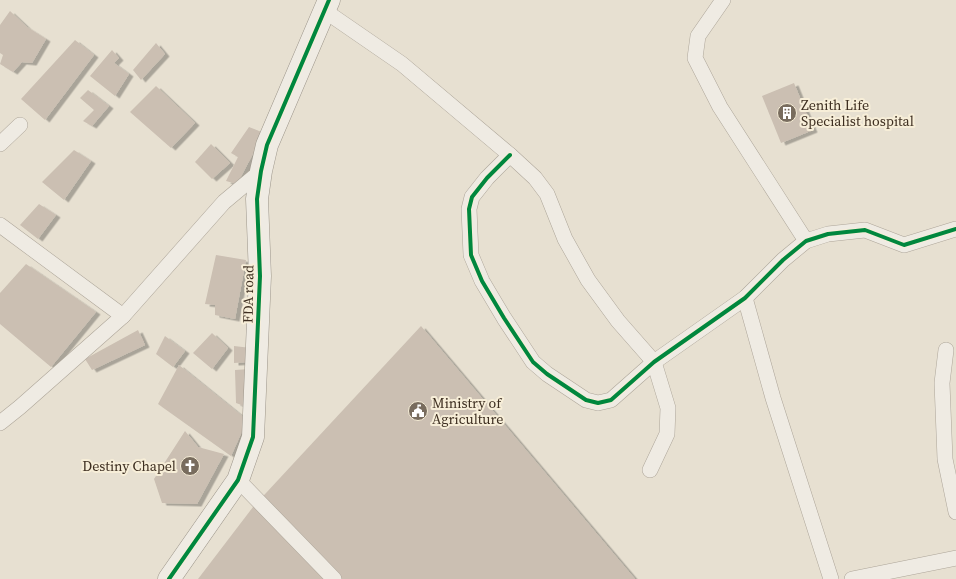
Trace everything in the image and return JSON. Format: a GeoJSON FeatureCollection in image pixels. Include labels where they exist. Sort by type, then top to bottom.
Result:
{"type":"FeatureCollection","features":[{"type":"Feature","properties":{"kind":"street"},"geometry":{"type":"LineString","coordinates":[[724,0],[698,36],[695,58],[720,107],[806,241]]}},
{"type":"Feature","properties":{"kind":"street"},"geometry":{"type":"LineString","coordinates":[[327,6],[402,64],[510,155],[535,178],[547,194],[565,239],[588,280],[618,321],[654,362],[668,408],[666,434],[650,470]]}},
{"type":"Feature","properties":{"kind":"street","name":"FDA road"},"geometry":{"type":"LineString","coordinates":[[169,579],[238,480],[253,437],[260,276],[257,199],[261,172],[267,145],[327,6]]}},
{"type":"Feature","properties":{"kind":"street"},"geometry":{"type":"LineString","coordinates":[[0,144],[20,125]]}},
{"type":"Feature","properties":{"kind":"street"},"geometry":{"type":"LineString","coordinates":[[510,155],[487,178],[472,197],[469,209],[471,255],[482,281],[533,362],[547,374],[586,400],[598,403],[611,400],[654,362],[745,298],[783,260],[806,241],[828,234],[865,230],[904,245],[956,230]]}},
{"type":"Feature","properties":{"kind":"street"},"geometry":{"type":"LineString","coordinates":[[0,423],[123,316],[224,202],[261,172]]}},
{"type":"Feature","properties":{"kind":"street"},"geometry":{"type":"LineString","coordinates":[[0,225],[123,316]]}},
{"type":"Feature","properties":{"kind":"street"},"geometry":{"type":"LineString","coordinates":[[745,298],[773,398],[831,579]]}},
{"type":"Feature","properties":{"kind":"street"},"geometry":{"type":"LineString","coordinates":[[946,350],[942,383],[945,459],[956,512]]}},
{"type":"Feature","properties":{"kind":"street"},"geometry":{"type":"LineString","coordinates":[[238,480],[334,579]]}},
{"type":"Feature","properties":{"kind":"street"},"geometry":{"type":"LineString","coordinates":[[852,579],[956,558]]}},
{"type":"Feature","properties":{"kind":"building"},"geometry":{"type":"Polygon","coordinates":[[[10,11],[27,27],[46,39],[32,63],[22,62],[13,72],[0,64],[3,55],[0,53],[0,25],[10,11]]]}},
{"type":"Feature","properties":{"kind":"building"},"geometry":{"type":"Polygon","coordinates":[[[75,40],[94,55],[45,120],[21,99],[75,40]]]}},
{"type":"Feature","properties":{"kind":"building"},"geometry":{"type":"Polygon","coordinates":[[[156,43],[165,54],[141,80],[133,70],[156,43]]]}},
{"type":"Feature","properties":{"kind":"building"},"geometry":{"type":"Polygon","coordinates":[[[112,50],[119,58],[114,63],[129,74],[115,96],[90,76],[112,50]]]}},
{"type":"Feature","properties":{"kind":"building","name":"Zenith Life Specialist hospital"},"geometry":{"type":"Polygon","coordinates":[[[794,83],[813,130],[781,143],[762,96],[794,83]]]}},
{"type":"Feature","properties":{"kind":"building"},"geometry":{"type":"Polygon","coordinates":[[[156,86],[195,123],[171,148],[130,112],[156,86]]]}},
{"type":"Feature","properties":{"kind":"building"},"geometry":{"type":"Polygon","coordinates":[[[88,90],[109,106],[92,126],[83,121],[94,110],[80,98],[88,90]]]}},
{"type":"Feature","properties":{"kind":"building"},"geometry":{"type":"Polygon","coordinates":[[[249,127],[264,133],[237,184],[226,181],[238,157],[231,153],[249,127]]]}},
{"type":"Feature","properties":{"kind":"building"},"geometry":{"type":"Polygon","coordinates":[[[211,144],[230,163],[212,179],[195,162],[211,144]]]}},
{"type":"Feature","properties":{"kind":"building"},"geometry":{"type":"Polygon","coordinates":[[[74,150],[91,161],[64,200],[42,182],[74,150]]]}},
{"type":"Feature","properties":{"kind":"building"},"geometry":{"type":"Polygon","coordinates":[[[39,204],[56,215],[38,239],[20,225],[39,204]]]}},
{"type":"Feature","properties":{"kind":"building"},"geometry":{"type":"Polygon","coordinates":[[[216,255],[246,260],[235,319],[215,315],[215,305],[205,304],[216,255]]]}},
{"type":"Feature","properties":{"kind":"building"},"geometry":{"type":"Polygon","coordinates":[[[26,264],[96,312],[51,367],[0,324],[0,293],[26,264]]]}},
{"type":"Feature","properties":{"kind":"building","name":"Ministry of Agriculture"},"geometry":{"type":"Polygon","coordinates":[[[421,326],[635,579],[198,579],[253,507],[421,326]]]}},
{"type":"Feature","properties":{"kind":"building"},"geometry":{"type":"Polygon","coordinates":[[[138,330],[145,345],[92,370],[85,359],[138,330]]]}},
{"type":"Feature","properties":{"kind":"building"},"geometry":{"type":"Polygon","coordinates":[[[212,333],[228,348],[212,369],[193,353],[212,333]]]}},
{"type":"Feature","properties":{"kind":"building"},"geometry":{"type":"Polygon","coordinates":[[[165,336],[185,351],[173,367],[156,354],[165,336]]]}},
{"type":"Feature","properties":{"kind":"building"},"geometry":{"type":"Polygon","coordinates":[[[234,346],[251,348],[248,362],[234,363],[234,346]]]}},
{"type":"Feature","properties":{"kind":"building"},"geometry":{"type":"Polygon","coordinates":[[[179,365],[247,420],[231,456],[158,404],[179,365]]]}},
{"type":"Feature","properties":{"kind":"building"},"geometry":{"type":"Polygon","coordinates":[[[250,369],[247,407],[236,403],[235,370],[250,369]]]}},
{"type":"Feature","properties":{"kind":"building","name":"Destiny Chapel"},"geometry":{"type":"Polygon","coordinates":[[[185,431],[198,447],[224,454],[197,504],[162,503],[154,479],[185,431]]]}},
{"type":"Feature","properties":{"kind":"cycle path"},"geometry":{"type":"LineString","coordinates":[[169,579],[238,480],[253,437],[260,276],[257,199],[261,171],[267,145],[329,0]]}},
{"type":"Feature","properties":{"kind":"cycle path"},"geometry":{"type":"LineString","coordinates":[[510,155],[487,178],[472,197],[469,209],[471,255],[482,281],[533,362],[547,374],[586,400],[598,403],[611,400],[654,362],[745,298],[783,260],[806,241],[828,234],[865,230],[904,245],[956,229]]}},
{"type":"Feature","properties":{"kind":"place","name":"Zenith Life Specialist hospital"},"geometry":{"type":"Point","coordinates":[787,113]}},
{"type":"Feature","properties":{"kind":"place","name":"Ministry of Agriculture"},"geometry":{"type":"Point","coordinates":[418,411]}},
{"type":"Feature","properties":{"kind":"place","name":"Destiny Chapel"},"geometry":{"type":"Point","coordinates":[190,466]}}]}
